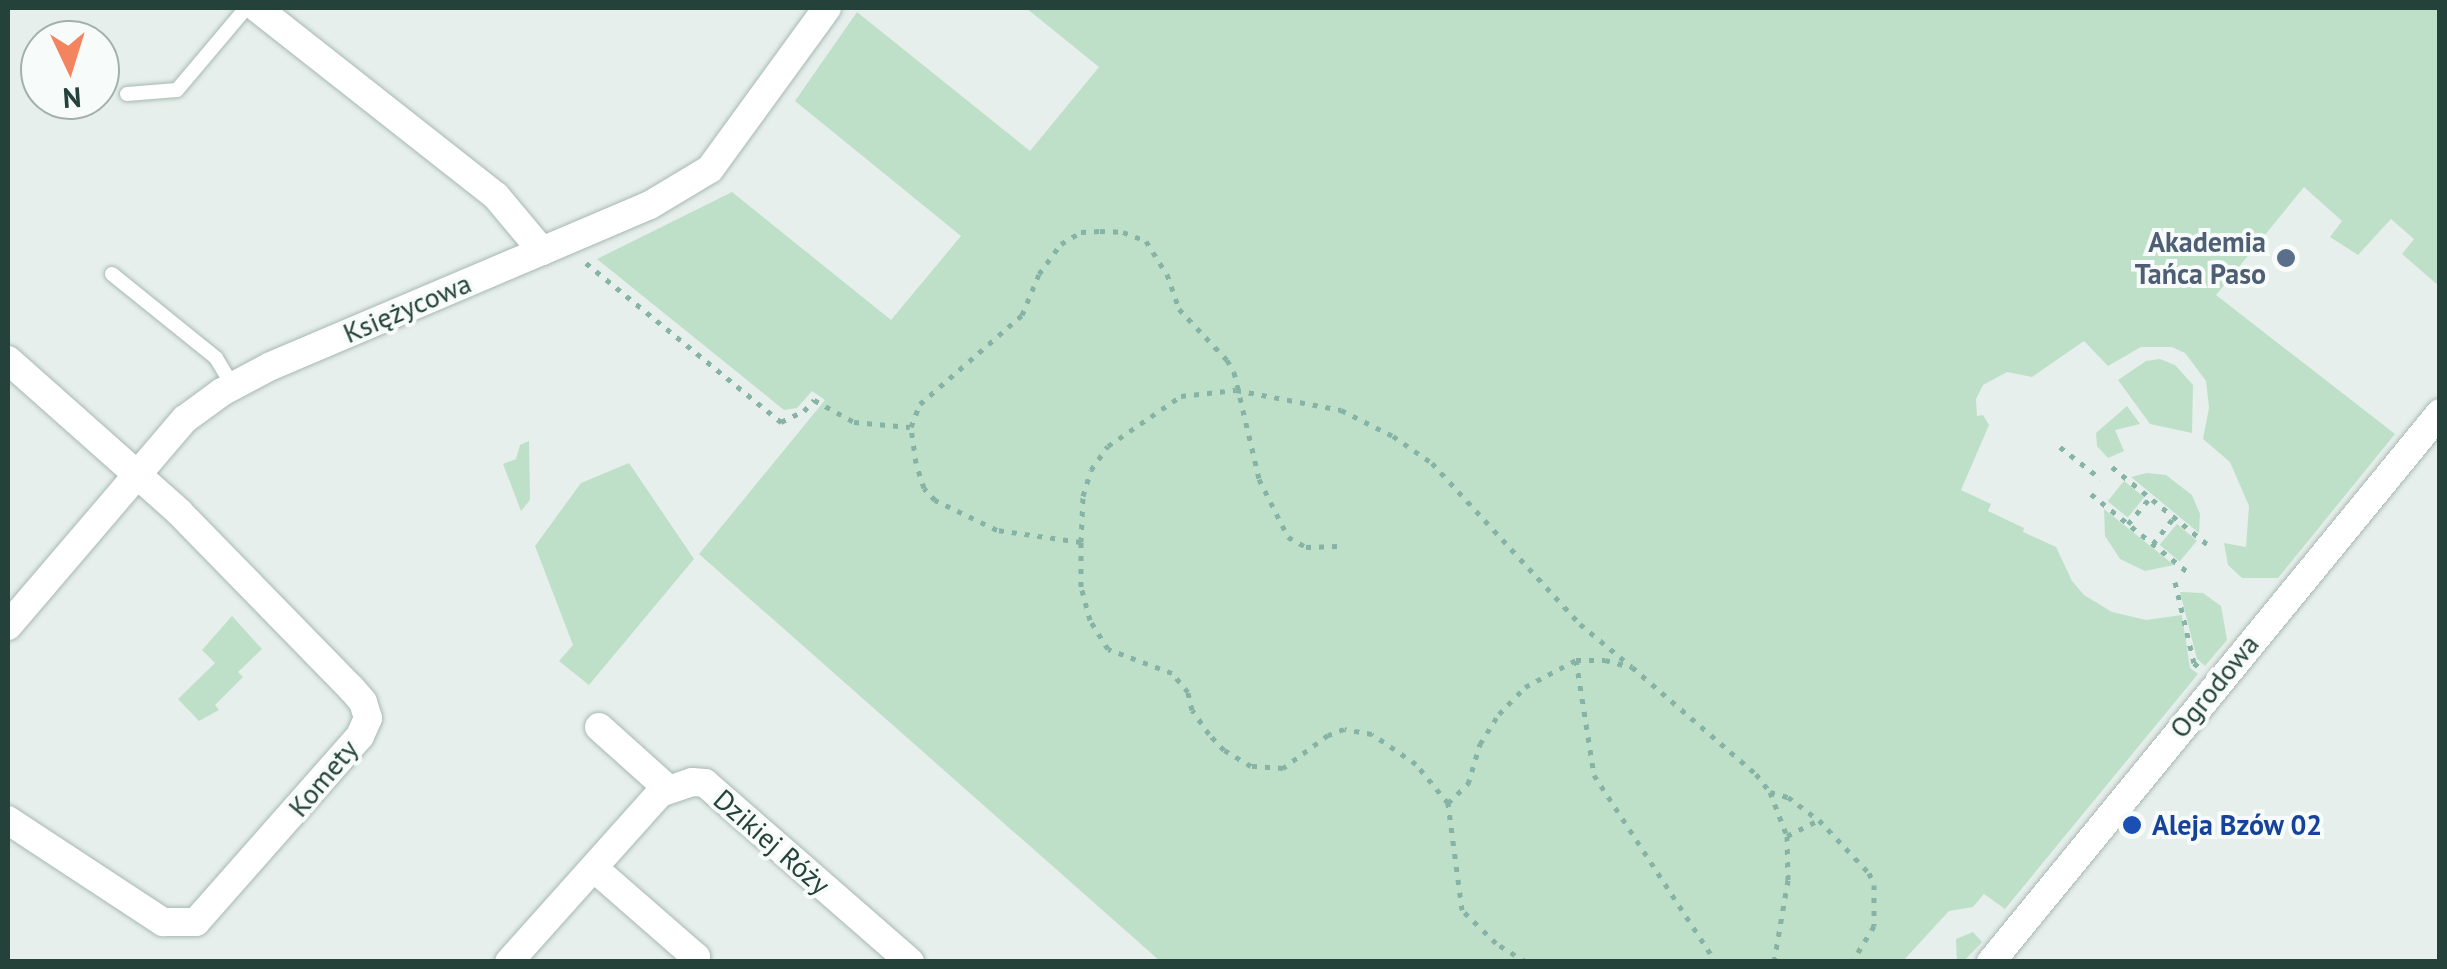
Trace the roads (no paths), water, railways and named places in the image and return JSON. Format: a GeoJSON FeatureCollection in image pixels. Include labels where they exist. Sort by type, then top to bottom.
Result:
{"type":"FeatureCollection","features":[{"type":"Feature","properties":{"kind":"street"},"geometry":{"type":"LineString","coordinates":[[256,8],[496,196],[542,251]]}},
{"type":"Feature","properties":{"kind":"street","name":"Księżycowa"},"geometry":{"type":"LineString","coordinates":[[8,626],[185,419],[232,386],[650,205],[710,169],[827,8]]}},
{"type":"Feature","properties":{"kind":"street"},"geometry":{"type":"LineString","coordinates":[[8,360],[140,474]]}},
{"type":"Feature","properties":{"kind":"street","name":"Ogrodowa"},"geometry":{"type":"LineString","coordinates":[[1991,962],[2440,413]]}},
{"type":"Feature","properties":{"kind":"street","name":"Komety"},"geometry":{"type":"LineString","coordinates":[[8,820],[163,922],[196,922],[368,723],[366,706],[352,688],[140,474]]}},
{"type":"Feature","properties":{"kind":"street"},"geometry":{"type":"LineString","coordinates":[[510,962],[668,788],[599,727]]}},
{"type":"Feature","properties":{"kind":"street","name":"Dzikiej Róży"},"geometry":{"type":"LineString","coordinates":[[668,788],[705,783],[910,962]]}},
{"type":"Feature","properties":{"kind":"street"},"geometry":{"type":"LineString","coordinates":[[595,869],[696,958],[692,962]]}},
{"type":"Feature","properties":{"kind":"lane"},"geometry":{"type":"LineString","coordinates":[[127,94],[177,90],[246,8]]}},
{"type":"Feature","properties":{"kind":"lane"},"geometry":{"type":"LineString","coordinates":[[112,274],[216,358],[232,386]]}},
{"type":"Feature","properties":{"kind":"place","name":"Akademia Tańca Paso"},"geometry":{"type":"Point","coordinates":[2286,258]}},
{"type":"Feature","properties":{"kind":"place","name":"Aleja Bzów 02"},"geometry":{"type":"Point","coordinates":[2132,825]}}]}
